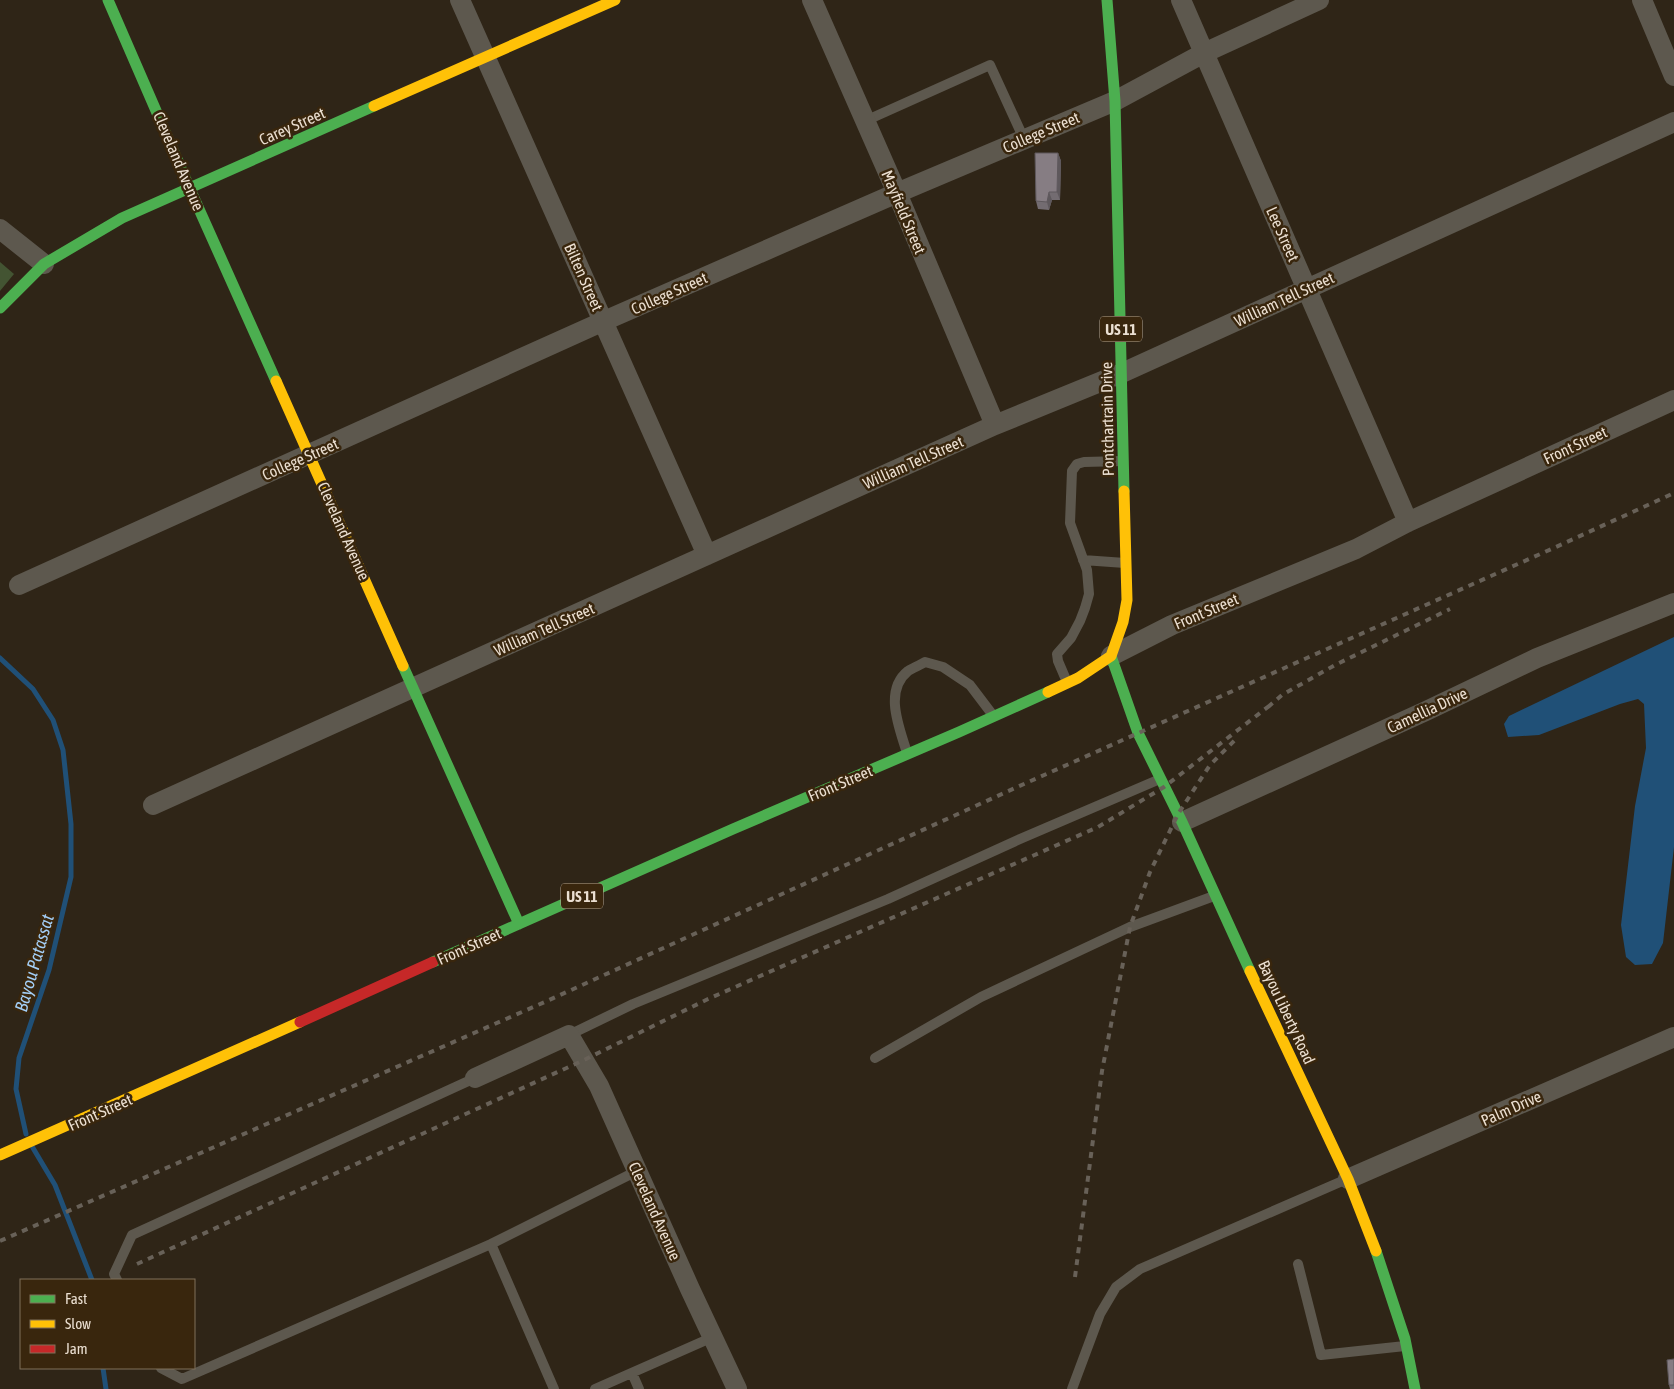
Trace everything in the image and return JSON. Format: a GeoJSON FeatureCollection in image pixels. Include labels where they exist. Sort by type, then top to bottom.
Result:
{"type":"FeatureCollection","features":[{"type":"Feature","properties":{"kind":"main road","name":"Cleveland Avenue"},"geometry":{"type":"LineString","coordinates":[[108,0],[190,189],[519,924]]}},
{"type":"Feature","properties":{"kind":"main road","name":"Carey Street"},"geometry":{"type":"LineString","coordinates":[[0,308],[44,264],[122,218],[615,0]]}},
{"type":"Feature","properties":{"kind":"main road","name":"Pontchartrain Drive"},"geometry":{"type":"LineString","coordinates":[[1107,0],[1115,101],[1127,600],[1112,656]]}},
{"type":"Feature","properties":{"kind":"main road","name":"Front Street"},"geometry":{"type":"LineString","coordinates":[[0,1155],[51,1134],[733,829],[1078,678],[1112,656]]}},
{"type":"Feature","properties":{"kind":"main road","name":"Bayou Liberty Road"},"geometry":{"type":"LineString","coordinates":[[1112,656],[1138,733],[1162,779],[1214,895],[1348,1179],[1370,1234],[1406,1346],[1415,1389]]}},
{"type":"Feature","properties":{"kind":"street","name":"Bilten Street"},"geometry":{"type":"LineString","coordinates":[[460,0],[707,555]]}},
{"type":"Feature","properties":{"kind":"street","name":"Mayfield Street"},"geometry":{"type":"LineString","coordinates":[[812,0],[995,425]]}},
{"type":"Feature","properties":{"kind":"street","name":"Lee Street"},"geometry":{"type":"LineString","coordinates":[[1181,0],[1408,522]]}},
{"type":"Feature","properties":{"kind":"street","name":"College Street"},"geometry":{"type":"LineString","coordinates":[[19,585],[604,321],[1115,101],[1204,53],[1317,0]]}},
{"type":"Feature","properties":{"kind":"street"},"geometry":{"type":"LineString","coordinates":[[1642,0],[1674,76]]}},
{"type":"Feature","properties":{"kind":"street","name":"William Tell Street"},"geometry":{"type":"LineString","coordinates":[[153,805],[995,425],[1122,373],[1674,122]]}},
{"type":"Feature","properties":{"kind":"street"},"geometry":{"type":"LineString","coordinates":[[0,229],[44,264]]}},
{"type":"Feature","properties":{"kind":"street","name":"Front Street"},"geometry":{"type":"LineString","coordinates":[[1112,656],[1172,625],[1356,549],[1408,522],[1674,400]]}},
{"type":"Feature","properties":{"kind":"street","name":"Camellia Drive"},"geometry":{"type":"LineString","coordinates":[[1182,822],[1426,711],[1537,658],[1674,603]]}},
{"type":"Feature","properties":{"kind":"street"},"geometry":{"type":"LineString","coordinates":[[475,1078],[569,1035]]}},
{"type":"Feature","properties":{"kind":"street","name":"Cleveland Avenue"},"geometry":{"type":"LineString","coordinates":[[569,1035],[599,1086],[712,1337],[738,1389]]}},
{"type":"Feature","properties":{"kind":"street","name":"Palm Drive"},"geometry":{"type":"LineString","coordinates":[[1348,1179],[1674,1037]]}},
{"type":"Feature","properties":{"kind":"lane"},"geometry":{"type":"LineString","coordinates":[[865,122],[990,65],[1024,139]]}},
{"type":"Feature","properties":{"kind":"lane"},"geometry":{"type":"LineString","coordinates":[[1067,682],[1056,657],[1059,650],[1071,638],[1085,608],[1089,594],[1087,570],[1070,523],[1072,471],[1077,464],[1084,462],[1124,461]]}},
{"type":"Feature","properties":{"kind":"lane"},"geometry":{"type":"LineString","coordinates":[[1083,560],[1126,564]]}},
{"type":"Feature","properties":{"kind":"lane"},"geometry":{"type":"LineString","coordinates":[[907,754],[894,706],[896,686],[907,672],[925,662],[943,667],[970,685],[993,716]]}},
{"type":"Feature","properties":{"kind":"lane"},"geometry":{"type":"LineString","coordinates":[[569,1035],[632,1004],[888,899],[1020,839],[1162,779]]}},
{"type":"Feature","properties":{"kind":"lane"},"geometry":{"type":"LineString","coordinates":[[875,1058],[981,997],[1130,927],[1214,895]]}},
{"type":"Feature","properties":{"kind":"lane"},"geometry":{"type":"LineString","coordinates":[[116,1279],[114,1274],[132,1235],[475,1078]]}},
{"type":"Feature","properties":{"kind":"lane"},"geometry":{"type":"LineString","coordinates":[[163,1369],[182,1378],[491,1244],[637,1171]]}},
{"type":"Feature","properties":{"kind":"lane"},"geometry":{"type":"LineString","coordinates":[[1072,1389],[1100,1314],[1116,1287],[1140,1269],[1348,1179]]}},
{"type":"Feature","properties":{"kind":"lane"},"geometry":{"type":"LineString","coordinates":[[491,1244],[554,1389]]}},
{"type":"Feature","properties":{"kind":"lane"},"geometry":{"type":"LineString","coordinates":[[1298,1264],[1321,1355],[1406,1346]]}},
{"type":"Feature","properties":{"kind":"lane"},"geometry":{"type":"LineString","coordinates":[[595,1389],[712,1337]]}},
{"type":"Feature","properties":{"kind":"lane"},"geometry":{"type":"LineString","coordinates":[[632,1373],[639,1389]]}},
{"type":"Feature","properties":{"kind":"green space"},"geometry":{"type":"Polygon","coordinates":[[[0,262],[14,274],[0,291],[0,262]]]}},
{"type":"Feature","properties":{"kind":"water"},"geometry":{"type":"Polygon","coordinates":[[[1674,637],[1674,847],[1663,943],[1652,964],[1635,965],[1626,957],[1621,925],[1635,806],[1646,748],[1644,704],[1638,699],[1620,704],[1539,735],[1508,737],[1504,724],[1509,716],[1674,637]]]}},
{"type":"Feature","properties":{"kind":"building"},"geometry":{"type":"Polygon","coordinates":[[[1035,153],[1058,153],[1057,192],[1049,192],[1047,202],[1036,201],[1035,153]]]}},
{"type":"Feature","properties":{"kind":"building"},"geometry":{"type":"Polygon","coordinates":[[[1674,1359],[1674,1385],[1669,1385],[1667,1360],[1674,1359]]]}},
{"type":"Feature","properties":{"kind":"waterway","name":"Bayou Patassat"},"geometry":{"type":"LineString","coordinates":[[0,658],[33,689],[53,720],[63,750],[71,824],[71,877],[49,970],[19,1058],[16,1089],[26,1134]]}},
{"type":"Feature","properties":{"kind":"waterway","name":"Bayou Patassat"},"geometry":{"type":"LineString","coordinates":[[33,1148],[55,1185],[92,1279]]}},
{"type":"Feature","properties":{"kind":"waterway","name":"Bayou Patassat"},"geometry":{"type":"LineString","coordinates":[[103,1369],[106,1389]]}},
{"type":"Feature","properties":{"kind":"railway"},"geometry":{"type":"LineString","coordinates":[[0,1241],[547,1001],[1015,788],[1674,493]]}},
{"type":"Feature","properties":{"kind":"railway"},"geometry":{"type":"LineString","coordinates":[[1268,707],[1282,695],[1335,665],[1450,609]]}},
{"type":"Feature","properties":{"kind":"railway"},"geometry":{"type":"LineString","coordinates":[[137,1264],[584,1060],[708,999],[1098,827],[1164,787],[1273,703]]}},
{"type":"Feature","properties":{"kind":"railway"},"geometry":{"type":"LineString","coordinates":[[1075,1277],[1102,1071],[1130,927],[1150,872],[1178,814],[1210,765],[1238,737]]}},
{"type":"Feature","properties":{"kind":"traffic: fast"},"geometry":{"type":"LineString","coordinates":[[108,0],[276,381]]}},
{"type":"Feature","properties":{"kind":"traffic: fast"},"geometry":{"type":"LineString","coordinates":[[1107,0],[1115,101],[1124,491]]}},
{"type":"Feature","properties":{"kind":"traffic: fast"},"geometry":{"type":"LineString","coordinates":[[0,308],[44,264],[122,218],[374,106]]}},
{"type":"Feature","properties":{"kind":"traffic: fast"},"geometry":{"type":"LineString","coordinates":[[1111,656],[1138,733],[1182,822],[1250,971]]}},
{"type":"Feature","properties":{"kind":"traffic: fast"},"geometry":{"type":"LineString","coordinates":[[403,666],[519,924]]}},
{"type":"Feature","properties":{"kind":"traffic: fast"},"geometry":{"type":"LineString","coordinates":[[433,962],[1048,692]]}},
{"type":"Feature","properties":{"kind":"traffic: fast"},"geometry":{"type":"LineString","coordinates":[[1376,1251],[1405,1339],[1415,1389]]}},
{"type":"Feature","properties":{"kind":"traffic: slow"},"geometry":{"type":"LineString","coordinates":[[374,106],[615,0]]}},
{"type":"Feature","properties":{"kind":"traffic: slow"},"geometry":{"type":"LineString","coordinates":[[276,381],[403,666]]}},
{"type":"Feature","properties":{"kind":"traffic: slow"},"geometry":{"type":"LineString","coordinates":[[1048,692],[1078,678],[1111,656],[1123,622],[1127,600],[1124,491]]}},
{"type":"Feature","properties":{"kind":"traffic: slow"},"geometry":{"type":"LineString","coordinates":[[1250,971],[1348,1179],[1376,1251]]}},
{"type":"Feature","properties":{"kind":"traffic: slow"},"geometry":{"type":"LineString","coordinates":[[0,1155],[300,1022]]}},
{"type":"Feature","properties":{"kind":"traffic: jam"},"geometry":{"type":"LineString","coordinates":[[300,1022],[433,962]]}}]}
